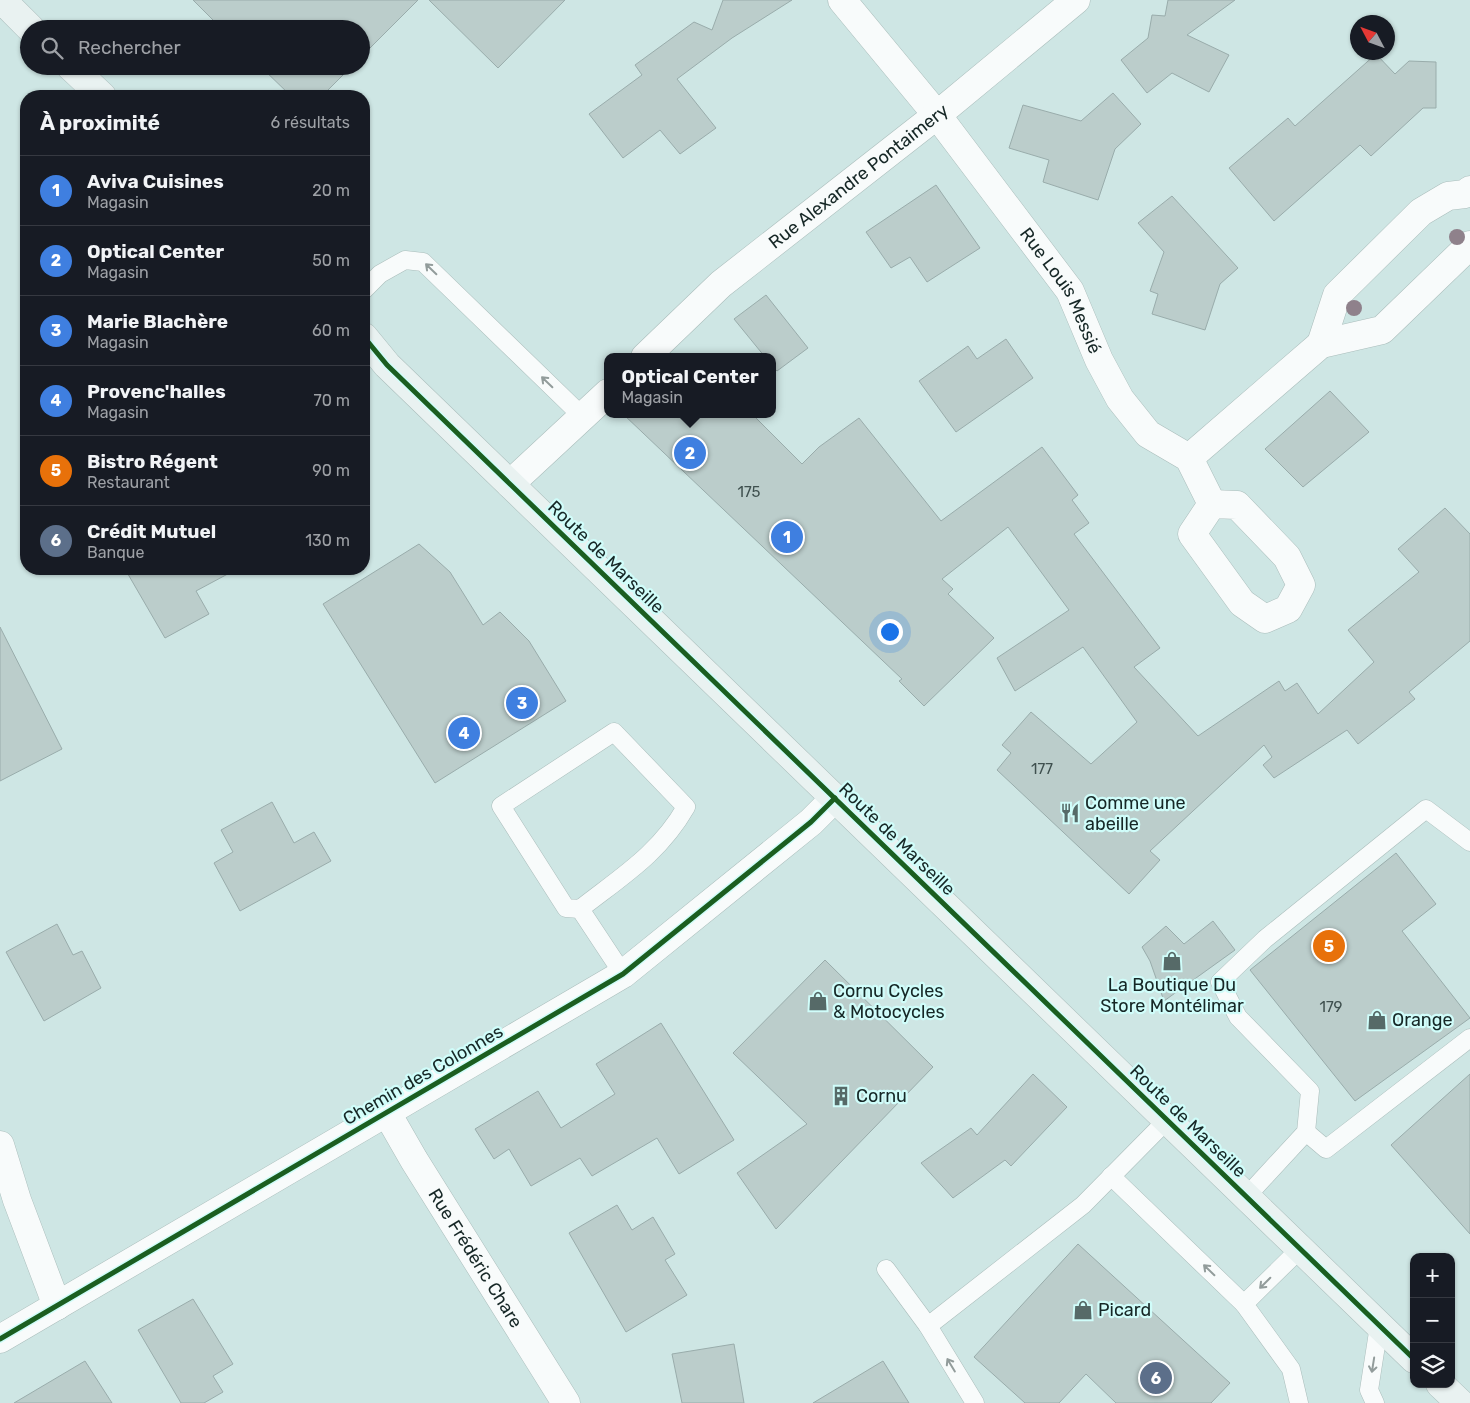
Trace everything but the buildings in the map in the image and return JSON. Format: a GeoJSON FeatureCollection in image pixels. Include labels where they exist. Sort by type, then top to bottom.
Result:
{"type":"FeatureCollection","features":[{"type":"Feature","properties":{"kind":"main road"},"geometry":{"type":"LineString","coordinates":[[2,0],[23,20]]}},
{"type":"Feature","properties":{"kind":"main road"},"geometry":{"type":"LineString","coordinates":[[80,75],[96,90]]}},
{"type":"Feature","properties":{"kind":"main road","name":"Route de Marseille"},"geometry":{"type":"LineString","coordinates":[[370,344],[387,364],[510,484],[1410,1355]]}},
{"type":"Feature","properties":{"kind":"main road"},"geometry":{"type":"LineString","coordinates":[[1444,1388],[1460,1403]]}},
{"type":"Feature","properties":{"kind":"street","name":"Rue Louis Messié"},"geometry":{"type":"LineString","coordinates":[[842,0],[937,115],[1070,291],[1099,360],[1120,399],[1148,434],[1189,458]]}},
{"type":"Feature","properties":{"kind":"street","name":"Rue Alexandre Pontaimery"},"geometry":{"type":"LineString","coordinates":[[649,353],[721,284],[937,115],[1076,0]]}},
{"type":"Feature","properties":{"kind":"street"},"geometry":{"type":"LineString","coordinates":[[1321,344],[1337,295],[1421,212],[1448,196],[1468,195]]}},
{"type":"Feature","properties":{"kind":"street"},"geometry":{"type":"LineString","coordinates":[[1212,504],[1189,458],[1321,344],[1382,330],[1470,245]]}},
{"type":"Feature","properties":{"kind":"street"},"geometry":{"type":"LineString","coordinates":[[510,484],[604,396]]}},
{"type":"Feature","properties":{"kind":"street","name":"Chemin des Colonnes"},"geometry":{"type":"LineString","coordinates":[[0,1339],[623,974],[811,822],[835,798]]}},
{"type":"Feature","properties":{"kind":"street","name":"Rue Frédéric Chare"},"geometry":{"type":"LineString","coordinates":[[387,1113],[414,1160],[566,1403]]}},
{"type":"Feature","properties":{"kind":"street"},"geometry":{"type":"LineString","coordinates":[[0,1145],[17,1200],[57,1306]]}},
{"type":"Feature","properties":{"kind":"lane"},"geometry":{"type":"LineString","coordinates":[[370,284],[380,274],[405,260],[423,262],[582,416]]}},
{"type":"Feature","properties":{"kind":"lane"},"geometry":{"type":"LineString","coordinates":[[614,732],[686,807],[673,830],[652,854],[580,909],[566,908],[502,806],[614,732]]}},
{"type":"Feature","properties":{"kind":"lane"},"geometry":{"type":"LineString","coordinates":[[1246,1197],[1306,1132],[1310,1092],[1238,1017],[1220,982],[1265,939],[1426,809],[1470,842]]}},
{"type":"Feature","properties":{"kind":"lane"},"geometry":{"type":"LineString","coordinates":[[580,909],[623,974]]}},
{"type":"Feature","properties":{"kind":"lane"},"geometry":{"type":"LineString","coordinates":[[1306,1132],[1326,1149],[1470,1038]]}},
{"type":"Feature","properties":{"kind":"lane"},"geometry":{"type":"LineString","coordinates":[[928,1326],[1083,1205],[1167,1120]]}},
{"type":"Feature","properties":{"kind":"lane"},"geometry":{"type":"LineString","coordinates":[[1111,1176],[1244,1304],[1291,1369],[1299,1403]]}},
{"type":"Feature","properties":{"kind":"lane"},"geometry":{"type":"LineString","coordinates":[[1244,1304],[1300,1249]]}},
{"type":"Feature","properties":{"kind":"lane"},"geometry":{"type":"LineString","coordinates":[[886,1269],[928,1326],[974,1403]]}},
{"type":"Feature","properties":{"kind":"lane"},"geometry":{"type":"LineString","coordinates":[[1375,1403],[1369,1390],[1379,1326]]}},
{"type":"Feature","properties":{"kind":"cycle path"},"geometry":{"type":"LineString","coordinates":[[370,344],[387,365],[1410,1355]]}},
{"type":"Feature","properties":{"kind":"cycle path"},"geometry":{"type":"LineString","coordinates":[[0,1339],[623,974],[811,822],[835,798]]}},
{"type":"Feature","properties":{"kind":"place","name":"Optical Center"},"geometry":{"type":"Point","coordinates":[690,453]}},
{"type":"Feature","properties":{"kind":"place","name":"Aviva Cuisines"},"geometry":{"type":"Point","coordinates":[787,537]}},
{"type":"Feature","properties":{"kind":"place","name":"Marie Blachère"},"geometry":{"type":"Point","coordinates":[522,703]}},
{"type":"Feature","properties":{"kind":"place","name":"Provenc'halles"},"geometry":{"type":"Point","coordinates":[464,733]}},
{"type":"Feature","properties":{"kind":"place","name":"Comme une abeille"},"geometry":{"type":"Point","coordinates":[1070,813]}},
{"type":"Feature","properties":{"kind":"place","name":"Bistro Régent"},"geometry":{"type":"Point","coordinates":[1329,946]}},
{"type":"Feature","properties":{"kind":"place","name":"La Boutique Du Store Montélimar"},"geometry":{"type":"Point","coordinates":[1172,961]}},
{"type":"Feature","properties":{"kind":"place","name":"Cornu Cycles & Motocycles"},"geometry":{"type":"Point","coordinates":[818,1001]}},
{"type":"Feature","properties":{"kind":"place","name":"Orange"},"geometry":{"type":"Point","coordinates":[1377,1020]}},
{"type":"Feature","properties":{"kind":"place","name":"Cornu"},"geometry":{"type":"Point","coordinates":[841,1096]}},
{"type":"Feature","properties":{"kind":"place","name":"Picard"},"geometry":{"type":"Point","coordinates":[1083,1310]}},
{"type":"Feature","properties":{"kind":"place","name":"Crédit Mutuel"},"geometry":{"type":"Point","coordinates":[1156,1378]}}]}
